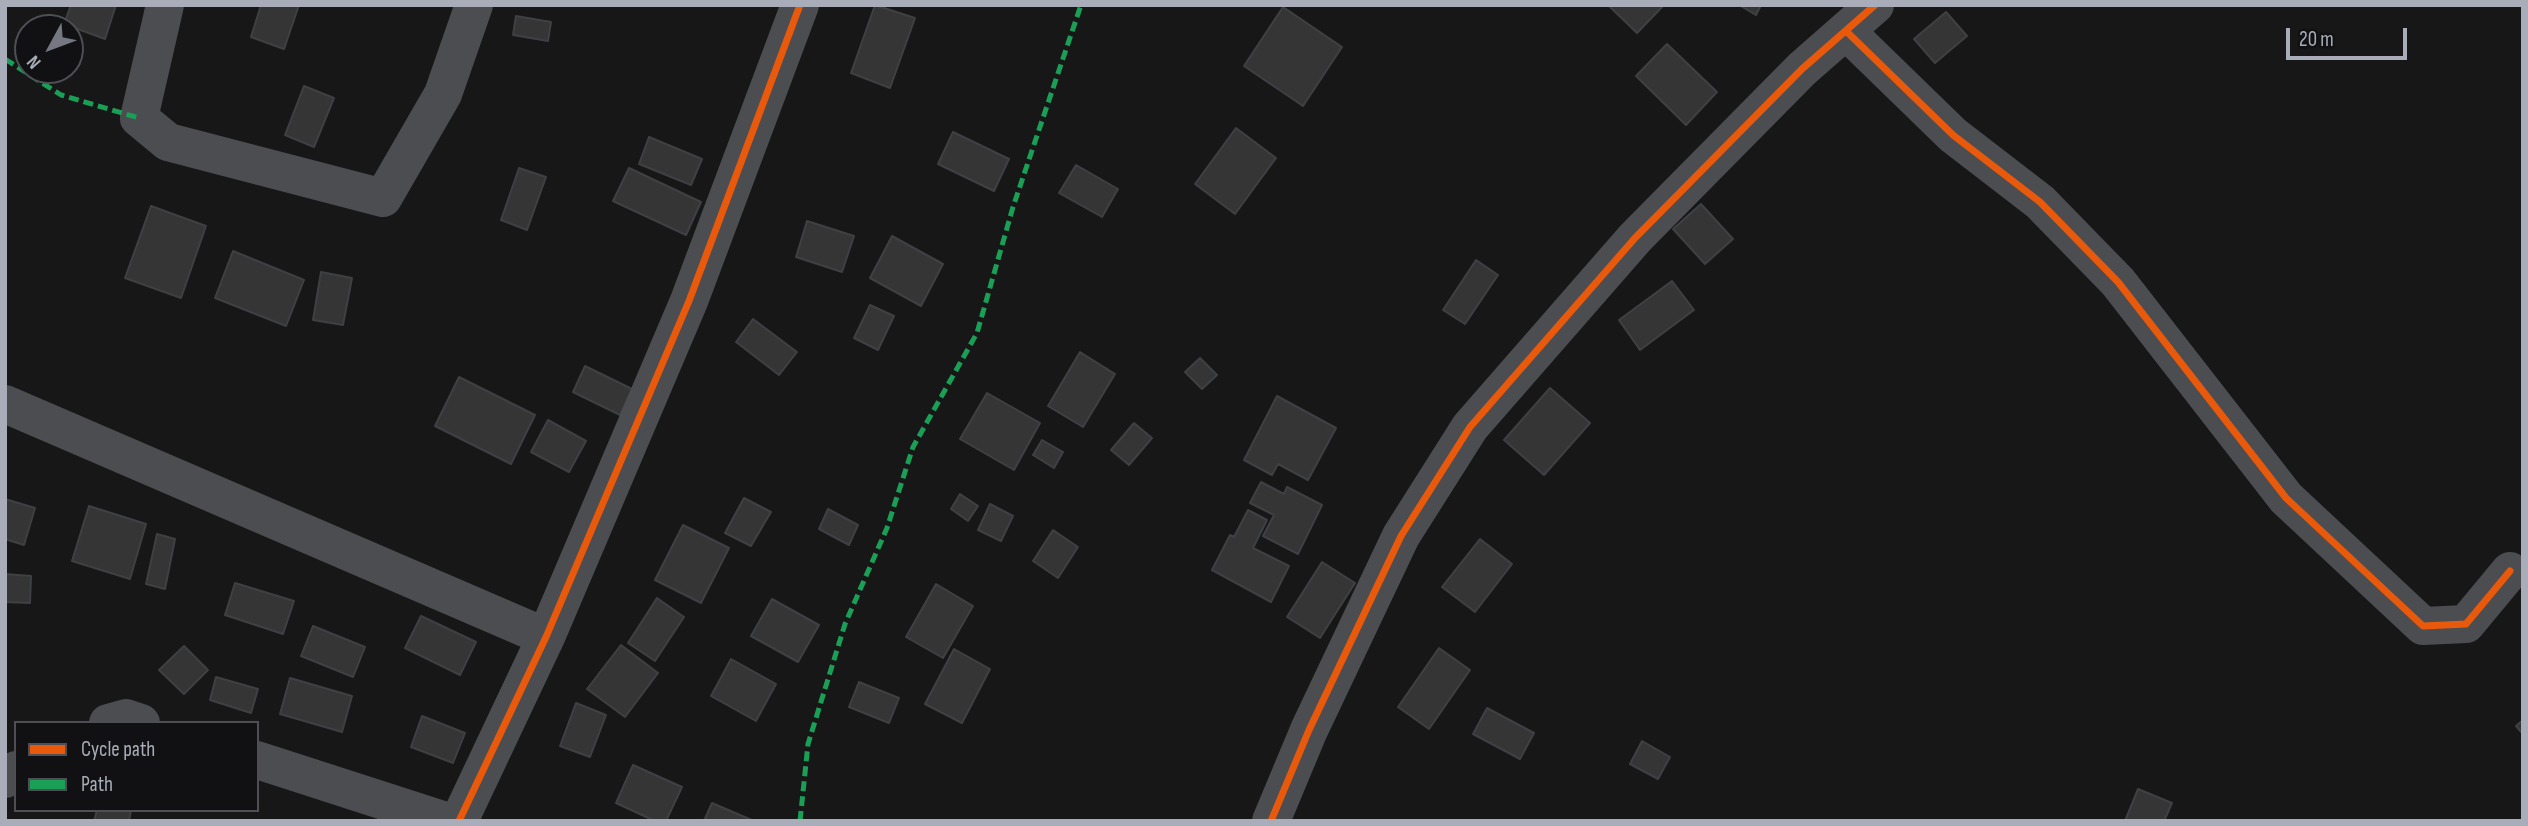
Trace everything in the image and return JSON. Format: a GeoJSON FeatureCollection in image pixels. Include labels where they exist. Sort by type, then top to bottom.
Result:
{"type":"FeatureCollection","features":[{"type":"Feature","properties":{"kind":"street"},"geometry":{"type":"LineString","coordinates":[[165,5],[139,118],[168,142],[383,198],[443,94],[474,5]]}},
{"type":"Feature","properties":{"kind":"street"},"geometry":{"type":"LineString","coordinates":[[459,821],[546,637],[689,301],[800,5]]}},
{"type":"Feature","properties":{"kind":"street"},"geometry":{"type":"LineString","coordinates":[[1271,821],[1309,730],[1401,536],[1469,426],[1634,238],[1802,69],[1875,5]]}},
{"type":"Feature","properties":{"kind":"street"},"geometry":{"type":"LineString","coordinates":[[1846,31],[1953,135],[2040,202],[2118,282],[2286,498],[2423,626],[2466,624],[2510,571]]}},
{"type":"Feature","properties":{"kind":"street"},"geometry":{"type":"LineString","coordinates":[[5,404],[546,637]]}},
{"type":"Feature","properties":{"kind":"street"},"geometry":{"type":"LineString","coordinates":[[115,721],[126,718],[135,721]]}},
{"type":"Feature","properties":{"kind":"street"},"geometry":{"type":"LineString","coordinates":[[259,761],[446,821]]}},
{"type":"Feature","properties":{"kind":"building"},"geometry":{"type":"Polygon","coordinates":[[[71,5],[116,5],[105,39],[84,31],[84,14],[68,14],[71,5]]]}},
{"type":"Feature","properties":{"kind":"building"},"geometry":{"type":"Polygon","coordinates":[[[261,5],[299,5],[284,49],[251,37],[261,5]]]}},
{"type":"Feature","properties":{"kind":"building"},"geometry":{"type":"Polygon","coordinates":[[[875,5],[915,18],[890,88],[851,73],[875,5]]]}},
{"type":"Feature","properties":{"kind":"building"},"geometry":{"type":"Polygon","coordinates":[[[1608,5],[1664,5],[1637,33],[1608,5]]]}},
{"type":"Feature","properties":{"kind":"building"},"geometry":{"type":"Polygon","coordinates":[[[1739,5],[1761,5],[1756,15],[1739,5]]]}},
{"type":"Feature","properties":{"kind":"building"},"geometry":{"type":"Polygon","coordinates":[[[1283,7],[1342,47],[1303,106],[1244,66],[1283,7]]]}},
{"type":"Feature","properties":{"kind":"building"},"geometry":{"type":"Polygon","coordinates":[[[1946,12],[1967,36],[1935,63],[1914,39],[1946,12]]]}},
{"type":"Feature","properties":{"kind":"building"},"geometry":{"type":"Polygon","coordinates":[[[516,16],[551,22],[548,41],[513,35],[516,16]]]}},
{"type":"Feature","properties":{"kind":"building"},"geometry":{"type":"Polygon","coordinates":[[[1667,44],[1717,92],[1686,125],[1636,76],[1667,44]]]}},
{"type":"Feature","properties":{"kind":"building"},"geometry":{"type":"Polygon","coordinates":[[[304,86],[334,98],[314,147],[285,135],[304,86]]]}},
{"type":"Feature","properties":{"kind":"building"},"geometry":{"type":"Polygon","coordinates":[[[1236,128],[1276,158],[1235,214],[1195,184],[1236,128]]]}},
{"type":"Feature","properties":{"kind":"building"},"geometry":{"type":"Polygon","coordinates":[[[953,132],[1009,159],[994,191],[938,164],[953,132]]]}},
{"type":"Feature","properties":{"kind":"building"},"geometry":{"type":"Polygon","coordinates":[[[649,137],[702,159],[691,185],[639,164],[649,137]]]}},
{"type":"Feature","properties":{"kind":"building"},"geometry":{"type":"Polygon","coordinates":[[[1076,165],[1118,189],[1102,217],[1059,193],[1076,165]]]}},
{"type":"Feature","properties":{"kind":"building"},"geometry":{"type":"Polygon","coordinates":[[[519,168],[546,177],[527,230],[501,220],[519,168]]]}},
{"type":"Feature","properties":{"kind":"building"},"geometry":{"type":"Polygon","coordinates":[[[629,168],[701,202],[686,235],[613,201],[629,168]]]}},
{"type":"Feature","properties":{"kind":"building"},"geometry":{"type":"Polygon","coordinates":[[[1701,204],[1733,239],[1705,264],[1673,229],[1701,204]]]}},
{"type":"Feature","properties":{"kind":"building"},"geometry":{"type":"Polygon","coordinates":[[[151,206],[206,226],[181,298],[125,278],[151,206]]]}},
{"type":"Feature","properties":{"kind":"building"},"geometry":{"type":"Polygon","coordinates":[[[807,221],[854,236],[842,272],[796,257],[807,221]]]}},
{"type":"Feature","properties":{"kind":"building"},"geometry":{"type":"Polygon","coordinates":[[[892,236],[943,264],[921,306],[870,278],[892,236]]]}},
{"type":"Feature","properties":{"kind":"building"},"geometry":{"type":"Polygon","coordinates":[[[233,251],[304,280],[286,326],[215,298],[233,251]]]}},
{"type":"Feature","properties":{"kind":"building"},"geometry":{"type":"Polygon","coordinates":[[[1476,260],[1498,275],[1465,324],[1443,310],[1476,260]]]}},
{"type":"Feature","properties":{"kind":"building"},"geometry":{"type":"Polygon","coordinates":[[[321,272],[352,278],[343,325],[313,320],[321,272]]]}},
{"type":"Feature","properties":{"kind":"building"},"geometry":{"type":"Polygon","coordinates":[[[1672,281],[1694,310],[1640,350],[1619,320],[1672,281]]]}},
{"type":"Feature","properties":{"kind":"building"},"geometry":{"type":"Polygon","coordinates":[[[870,305],[894,316],[878,350],[854,338],[870,305]]]}},
{"type":"Feature","properties":{"kind":"building"},"geometry":{"type":"Polygon","coordinates":[[[753,319],[797,352],[779,375],[736,342],[753,319]]]}},
{"type":"Feature","properties":{"kind":"building"},"geometry":{"type":"Polygon","coordinates":[[[1080,352],[1115,374],[1083,427],[1048,406],[1080,352]]]}},
{"type":"Feature","properties":{"kind":"building"},"geometry":{"type":"Polygon","coordinates":[[[1200,358],[1217,375],[1202,389],[1185,372],[1200,358]]]}},
{"type":"Feature","properties":{"kind":"building"},"geometry":{"type":"Polygon","coordinates":[[[585,366],[632,389],[620,415],[573,392],[585,366]]]}},
{"type":"Feature","properties":{"kind":"building"},"geometry":{"type":"Polygon","coordinates":[[[459,377],[535,415],[511,464],[435,426],[459,377]]]}},
{"type":"Feature","properties":{"kind":"building"},"geometry":{"type":"Polygon","coordinates":[[[1550,388],[1590,423],[1544,475],[1504,440],[1550,388]]]}},
{"type":"Feature","properties":{"kind":"building"},"geometry":{"type":"Polygon","coordinates":[[[987,393],[1040,423],[1014,470],[960,439],[987,393]]]}},
{"type":"Feature","properties":{"kind":"building"},"geometry":{"type":"Polygon","coordinates":[[[1277,396],[1336,428],[1308,480],[1278,464],[1272,475],[1244,460],[1277,396]]]}},
{"type":"Feature","properties":{"kind":"building"},"geometry":{"type":"Polygon","coordinates":[[[548,420],[586,441],[569,472],[531,452],[548,420]]]}},
{"type":"Feature","properties":{"kind":"building"},"geometry":{"type":"Polygon","coordinates":[[[1134,423],[1152,438],[1129,465],[1111,450],[1134,423]]]}},
{"type":"Feature","properties":{"kind":"building"},"geometry":{"type":"Polygon","coordinates":[[[1042,440],[1063,452],[1054,468],[1033,455],[1042,440]]]}},
{"type":"Feature","properties":{"kind":"building"},"geometry":{"type":"Polygon","coordinates":[[[1261,482],[1284,494],[1287,487],[1322,505],[1298,554],[1263,536],[1274,515],[1250,503],[1261,482]]]}},
{"type":"Feature","properties":{"kind":"building"},"geometry":{"type":"Polygon","coordinates":[[[960,494],[978,506],[968,521],[951,509],[960,494]]]}},
{"type":"Feature","properties":{"kind":"building"},"geometry":{"type":"Polygon","coordinates":[[[744,498],[771,512],[751,546],[725,533],[744,498]]]}},
{"type":"Feature","properties":{"kind":"building"},"geometry":{"type":"Polygon","coordinates":[[[5,499],[35,508],[24,545],[5,539],[5,499]]]}},
{"type":"Feature","properties":{"kind":"building"},"geometry":{"type":"Polygon","coordinates":[[[990,504],[1013,516],[1001,541],[978,530],[990,504]]]}},
{"type":"Feature","properties":{"kind":"building"},"geometry":{"type":"Polygon","coordinates":[[[89,506],[146,524],[130,579],[72,561],[89,506]]]}},
{"type":"Feature","properties":{"kind":"building"},"geometry":{"type":"Polygon","coordinates":[[[828,509],[858,525],[849,545],[819,529],[828,509]]]}},
{"type":"Feature","properties":{"kind":"building"},"geometry":{"type":"Polygon","coordinates":[[[1248,510],[1267,520],[1253,548],[1289,566],[1271,602],[1212,570],[1230,535],[1234,537],[1248,510]]]}},
{"type":"Feature","properties":{"kind":"building"},"geometry":{"type":"Polygon","coordinates":[[[683,525],[729,548],[701,603],[655,580],[683,525]]]}},
{"type":"Feature","properties":{"kind":"building"},"geometry":{"type":"Polygon","coordinates":[[[1053,530],[1078,547],[1058,578],[1033,561],[1053,530]]]}},
{"type":"Feature","properties":{"kind":"building"},"geometry":{"type":"Polygon","coordinates":[[[157,534],[175,539],[165,589],[146,584],[157,534]]]}},
{"type":"Feature","properties":{"kind":"building"},"geometry":{"type":"Polygon","coordinates":[[[1480,539],[1512,564],[1475,612],[1442,587],[1480,539]]]}},
{"type":"Feature","properties":{"kind":"building"},"geometry":{"type":"Polygon","coordinates":[[[1322,562],[1355,583],[1320,638],[1287,617],[1322,562]]]}},
{"type":"Feature","properties":{"kind":"building"},"geometry":{"type":"Polygon","coordinates":[[[5,574],[31,576],[30,603],[5,602],[5,574]]]}},
{"type":"Feature","properties":{"kind":"building"},"geometry":{"type":"Polygon","coordinates":[[[235,583],[294,601],[283,634],[225,615],[235,583]]]}},
{"type":"Feature","properties":{"kind":"building"},"geometry":{"type":"Polygon","coordinates":[[[936,584],[973,606],[943,658],[906,637],[936,584]]]}},
{"type":"Feature","properties":{"kind":"building"},"geometry":{"type":"Polygon","coordinates":[[[657,598],[684,617],[655,661],[628,643],[657,598]]]}},
{"type":"Feature","properties":{"kind":"building"},"geometry":{"type":"Polygon","coordinates":[[[772,599],[819,625],[798,662],[751,636],[772,599]]]}},
{"type":"Feature","properties":{"kind":"building"},"geometry":{"type":"Polygon","coordinates":[[[421,616],[476,642],[460,675],[405,648],[421,616]]]}},
{"type":"Feature","properties":{"kind":"building"},"geometry":{"type":"Polygon","coordinates":[[[313,626],[365,647],[353,677],[301,656],[313,626]]]}},
{"type":"Feature","properties":{"kind":"building"},"geometry":{"type":"Polygon","coordinates":[[[621,645],[658,673],[625,717],[587,689],[621,645]]]}},
{"type":"Feature","properties":{"kind":"building"},"geometry":{"type":"Polygon","coordinates":[[[184,646],[208,670],[184,694],[159,670],[184,646]]]}},
{"type":"Feature","properties":{"kind":"building"},"geometry":{"type":"Polygon","coordinates":[[[1439,648],[1470,670],[1429,729],[1398,707],[1439,648]]]}},
{"type":"Feature","properties":{"kind":"building"},"geometry":{"type":"Polygon","coordinates":[[[954,649],[990,669],[962,723],[925,704],[954,649]]]}},
{"type":"Feature","properties":{"kind":"building"},"geometry":{"type":"Polygon","coordinates":[[[731,659],[776,684],[756,721],[711,696],[731,659]]]}},
{"type":"Feature","properties":{"kind":"building"},"geometry":{"type":"Polygon","coordinates":[[[216,677],[258,689],[251,713],[210,700],[216,677]]]}},
{"type":"Feature","properties":{"kind":"building"},"geometry":{"type":"Polygon","coordinates":[[[290,678],[352,696],[342,732],[280,714],[290,678]]]}},
{"type":"Feature","properties":{"kind":"building"},"geometry":{"type":"Polygon","coordinates":[[[859,682],[899,698],[889,723],[849,707],[859,682]]]}},
{"type":"Feature","properties":{"kind":"building"},"geometry":{"type":"Polygon","coordinates":[[[576,703],[606,715],[590,757],[560,746],[576,703]]]}},
{"type":"Feature","properties":{"kind":"building"},"geometry":{"type":"Polygon","coordinates":[[[1487,708],[1534,733],[1520,759],[1473,734],[1487,708]]]}},
{"type":"Feature","properties":{"kind":"building"},"geometry":{"type":"Polygon","coordinates":[[[422,716],[465,733],[453,763],[411,747],[422,716]]]}},
{"type":"Feature","properties":{"kind":"building"},"geometry":{"type":"Polygon","coordinates":[[[2523,720],[2523,734],[2516,726],[2523,720]]]}},
{"type":"Feature","properties":{"kind":"building"},"geometry":{"type":"Polygon","coordinates":[[[1642,741],[1670,757],[1658,779],[1630,764],[1642,741]]]}},
{"type":"Feature","properties":{"kind":"building"},"geometry":{"type":"Polygon","coordinates":[[[633,765],[682,787],[666,821],[655,821],[616,803],[633,765]]]}},
{"type":"Feature","properties":{"kind":"building"},"geometry":{"type":"Polygon","coordinates":[[[2138,789],[2172,803],[2164,821],[2125,821],[2138,789]]]}},
{"type":"Feature","properties":{"kind":"building"},"geometry":{"type":"Polygon","coordinates":[[[712,803],[754,821],[704,821],[712,803]]]}},
{"type":"Feature","properties":{"kind":"building"},"geometry":{"type":"Polygon","coordinates":[[[96,812],[131,812],[129,821],[94,821],[96,812]]]}},
{"type":"Feature","properties":{"kind":"marked path"},"geometry":{"type":"LineString","coordinates":[[800,821],[808,744],[845,624],[887,528],[913,447],[977,333],[1013,207],[1081,5]]}},
{"type":"Feature","properties":{"kind":"marked path"},"geometry":{"type":"LineString","coordinates":[[5,59],[61,95],[139,118]]}},
{"type":"Feature","properties":{"kind":"cycle path"},"geometry":{"type":"LineString","coordinates":[[459,821],[546,637],[689,301],[800,5]]}},
{"type":"Feature","properties":{"kind":"cycle path"},"geometry":{"type":"LineString","coordinates":[[1271,821],[1309,730],[1401,536],[1470,427],[1635,238],[1802,69],[1875,5]]}},
{"type":"Feature","properties":{"kind":"cycle path"},"geometry":{"type":"LineString","coordinates":[[1846,31],[1953,135],[2040,202],[2118,282],[2286,498],[2423,626],[2466,624],[2510,571]]}}]}
